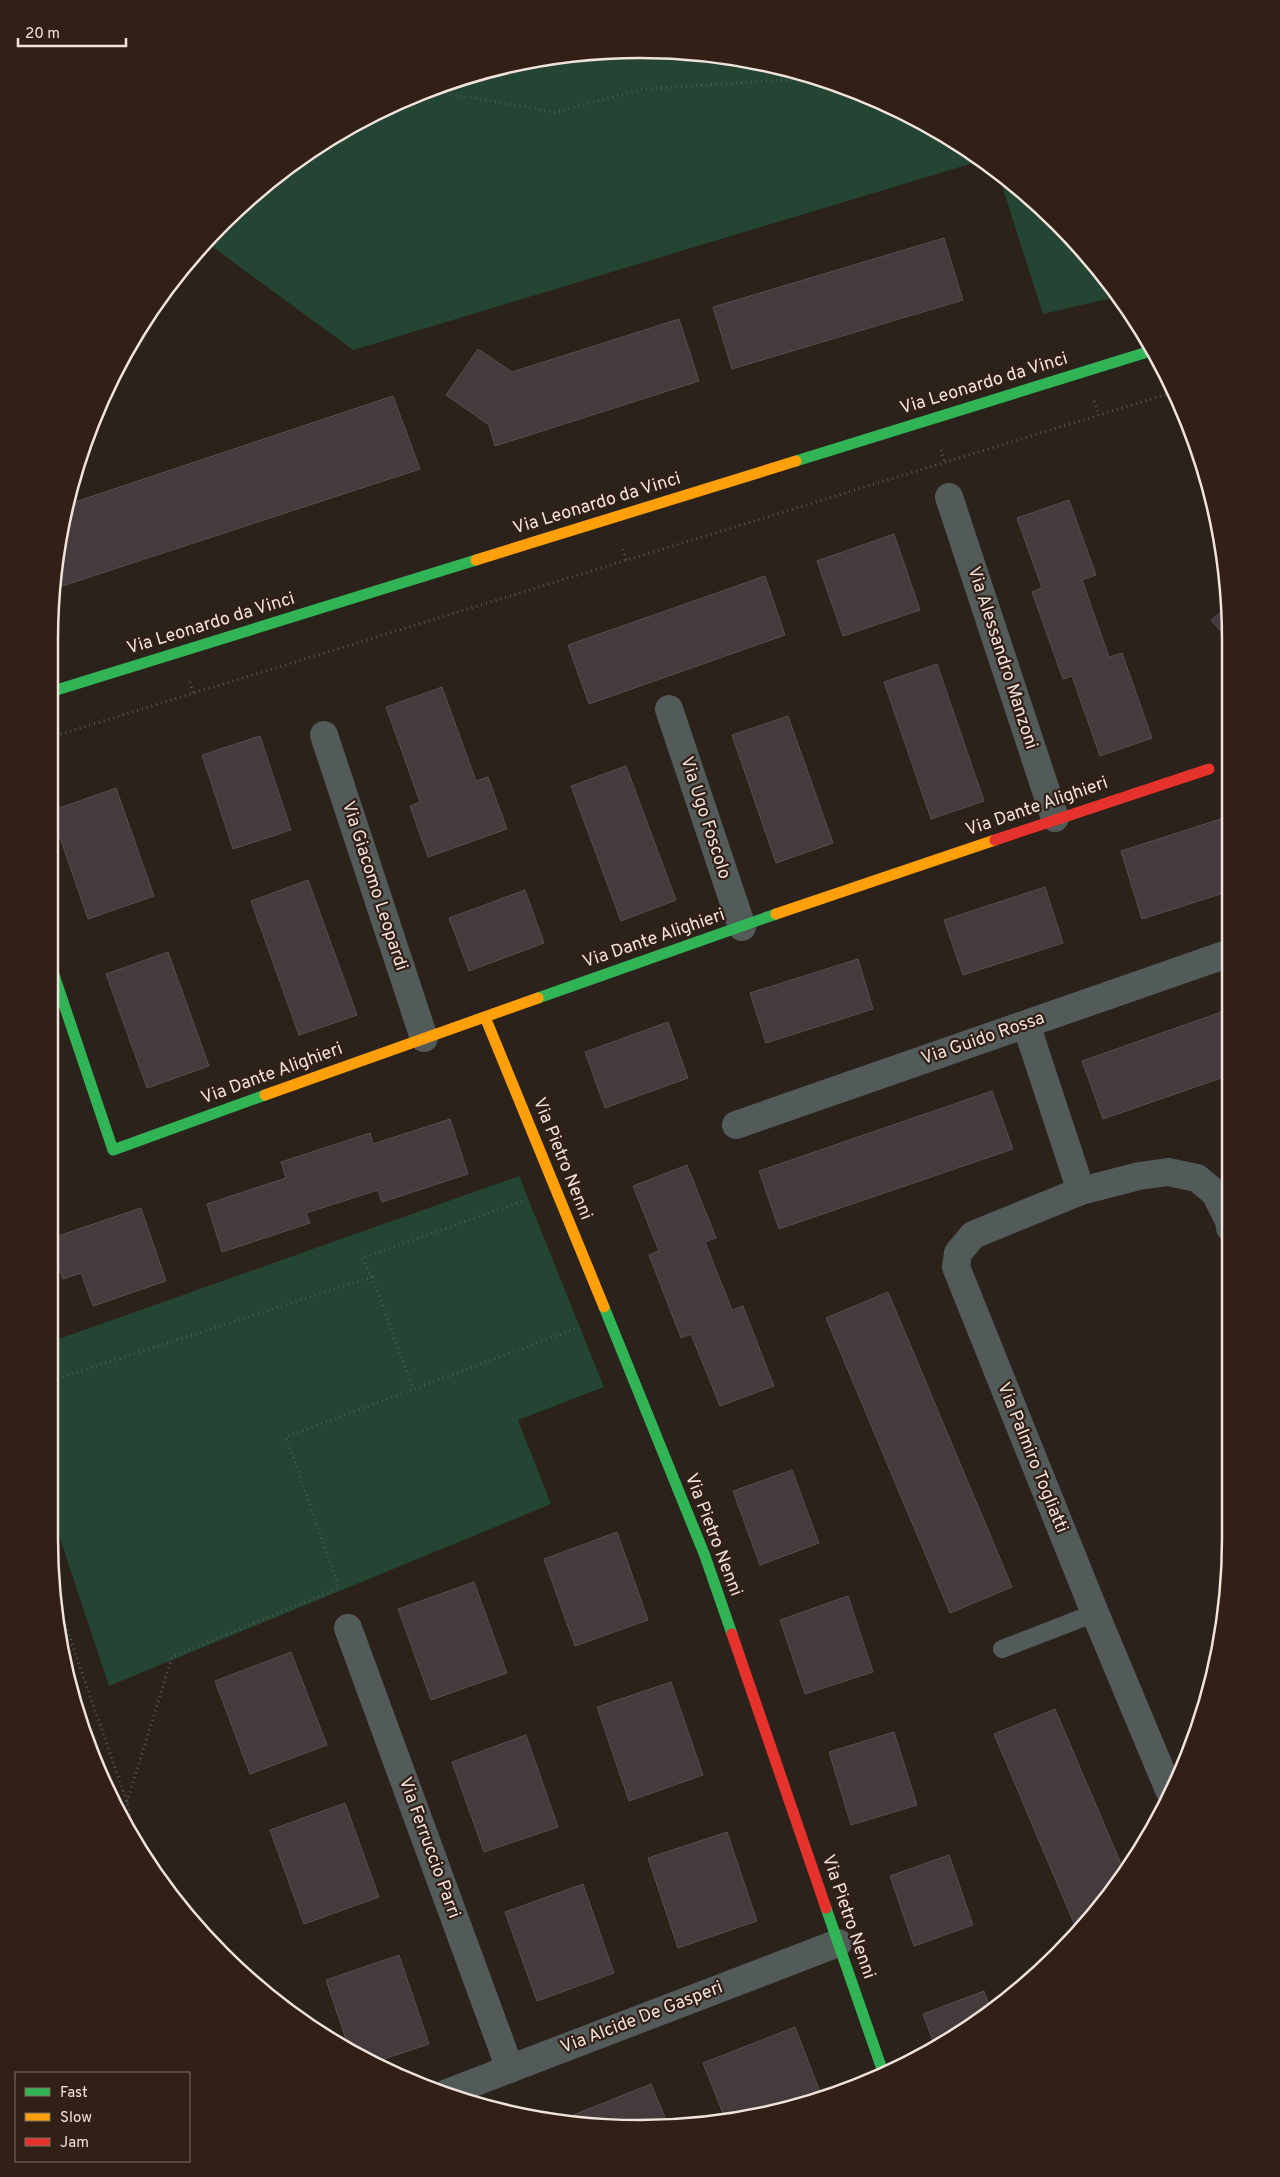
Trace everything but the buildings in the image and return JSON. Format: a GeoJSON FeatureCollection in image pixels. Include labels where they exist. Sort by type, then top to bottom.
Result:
{"type":"FeatureCollection","features":[{"type":"Feature","properties":{"kind":"street","name":"Via Leonardo da Vinci"},"geometry":{"type":"LineString","coordinates":[[58,690],[1146,353]]}},
{"type":"Feature","properties":{"kind":"street","name":"Via Alessandro Manzoni"},"geometry":{"type":"LineString","coordinates":[[949,497],[1055,818]]}},
{"type":"Feature","properties":{"kind":"street","name":"Via Ugo Foscolo"},"geometry":{"type":"LineString","coordinates":[[669,709],[742,927]]}},
{"type":"Feature","properties":{"kind":"street","name":"Via Giacomo Leopardi"},"geometry":{"type":"LineString","coordinates":[[324,735],[424,1038]]}},
{"type":"Feature","properties":{"kind":"street","name":"Via Dante Alighieri"},"geometry":{"type":"LineString","coordinates":[[58,986],[114,1150],[424,1038],[1055,818],[1209,769]]}},
{"type":"Feature","properties":{"kind":"street","name":"Via Guido Rossa"},"geometry":{"type":"LineString","coordinates":[[736,1125],[1222,956]]}},
{"type":"Feature","properties":{"kind":"street","name":"Via Pietro Nenni"},"geometry":{"type":"LineString","coordinates":[[485,1017],[705,1556],[881,2067]]}},
{"type":"Feature","properties":{"kind":"street"},"geometry":{"type":"LineString","coordinates":[[1026,1024],[1081,1191]]}},
{"type":"Feature","properties":{"kind":"street","name":"Via Palmiro Togliatti"},"geometry":{"type":"LineString","coordinates":[[1167,1785],[1094,1613],[956,1267],[958,1253],[973,1235],[1081,1191],[1139,1176],[1168,1172],[1197,1178],[1215,1193],[1222,1207]]}},
{"type":"Feature","properties":{"kind":"street","name":"Via Ferruccio Parri"},"geometry":{"type":"LineString","coordinates":[[348,1628],[510,2069]]}},
{"type":"Feature","properties":{"kind":"street","name":"Via Alcide De Gasperi"},"geometry":{"type":"LineString","coordinates":[[455,2090],[838,1943]]}},
{"type":"Feature","properties":{"kind":"lane"},"geometry":{"type":"LineString","coordinates":[[1002,1649],[1094,1613]]}},
{"type":"Feature","properties":{"kind":"path"},"geometry":{"type":"LineString","coordinates":[[441,93],[555,112],[643,89],[798,79]]}},
{"type":"Feature","properties":{"kind":"path"},"geometry":{"type":"LineString","coordinates":[[58,735],[1167,394]]}},
{"type":"Feature","properties":{"kind":"path"},"geometry":{"type":"LineString","coordinates":[[413,1389],[372,1277],[362,1258],[555,1190]]}},
{"type":"Feature","properties":{"kind":"path"},"geometry":{"type":"LineString","coordinates":[[58,1378],[372,1277]]}},
{"type":"Feature","properties":{"kind":"path"},"geometry":{"type":"LineString","coordinates":[[127,1802],[172,1657],[339,1588],[286,1437],[607,1317]]}},
{"type":"Feature","properties":{"kind":"path"},"geometry":{"type":"LineString","coordinates":[[63,1617],[127,1802],[130,1817]]}},
{"type":"Feature","properties":{"kind":"green space"},"geometry":{"type":"Polygon","coordinates":[[[602,59],[678,59],[716,62],[791,77],[863,102],[931,136],[974,163],[353,350],[211,246],[256,202],[316,156],[382,118],[417,102],[489,77],[564,62],[602,59]]]}},
{"type":"Feature","properties":{"kind":"green space"},"geometry":{"type":"Polygon","coordinates":[[[1001,183],[1052,228],[1078,256],[1111,298],[1043,314],[1001,183]]]}},
{"type":"Feature","properties":{"kind":"green space"},"geometry":{"type":"Polygon","coordinates":[[[519,1176],[604,1387],[518,1420],[551,1504],[109,1686],[58,1532],[58,1339],[519,1176]]]}},
{"type":"Feature","properties":{"kind":"traffic: fast"},"geometry":{"type":"LineString","coordinates":[[796,461],[1146,353]]}},
{"type":"Feature","properties":{"kind":"traffic: fast"},"geometry":{"type":"LineString","coordinates":[[58,690],[476,560]]}},
{"type":"Feature","properties":{"kind":"traffic: fast"},"geometry":{"type":"LineString","coordinates":[[538,998],[776,914]]}},
{"type":"Feature","properties":{"kind":"traffic: fast"},"geometry":{"type":"LineString","coordinates":[[58,987],[113,1150],[265,1095]]}},
{"type":"Feature","properties":{"kind":"traffic: fast"},"geometry":{"type":"LineString","coordinates":[[604,1307],[705,1556],[732,1634]]}},
{"type":"Feature","properties":{"kind":"traffic: fast"},"geometry":{"type":"LineString","coordinates":[[826,1908],[881,2067]]}},
{"type":"Feature","properties":{"kind":"traffic: slow"},"geometry":{"type":"LineString","coordinates":[[476,560],[796,461]]}},
{"type":"Feature","properties":{"kind":"traffic: slow"},"geometry":{"type":"LineString","coordinates":[[776,914],[995,840]]}},
{"type":"Feature","properties":{"kind":"traffic: slow"},"geometry":{"type":"LineString","coordinates":[[265,1095],[538,998]]}},
{"type":"Feature","properties":{"kind":"traffic: slow"},"geometry":{"type":"LineString","coordinates":[[485,1017],[604,1307]]}},
{"type":"Feature","properties":{"kind":"traffic: jam"},"geometry":{"type":"LineString","coordinates":[[995,840],[1209,769]]}},
{"type":"Feature","properties":{"kind":"traffic: jam"},"geometry":{"type":"LineString","coordinates":[[732,1634],[826,1908]]}}]}
